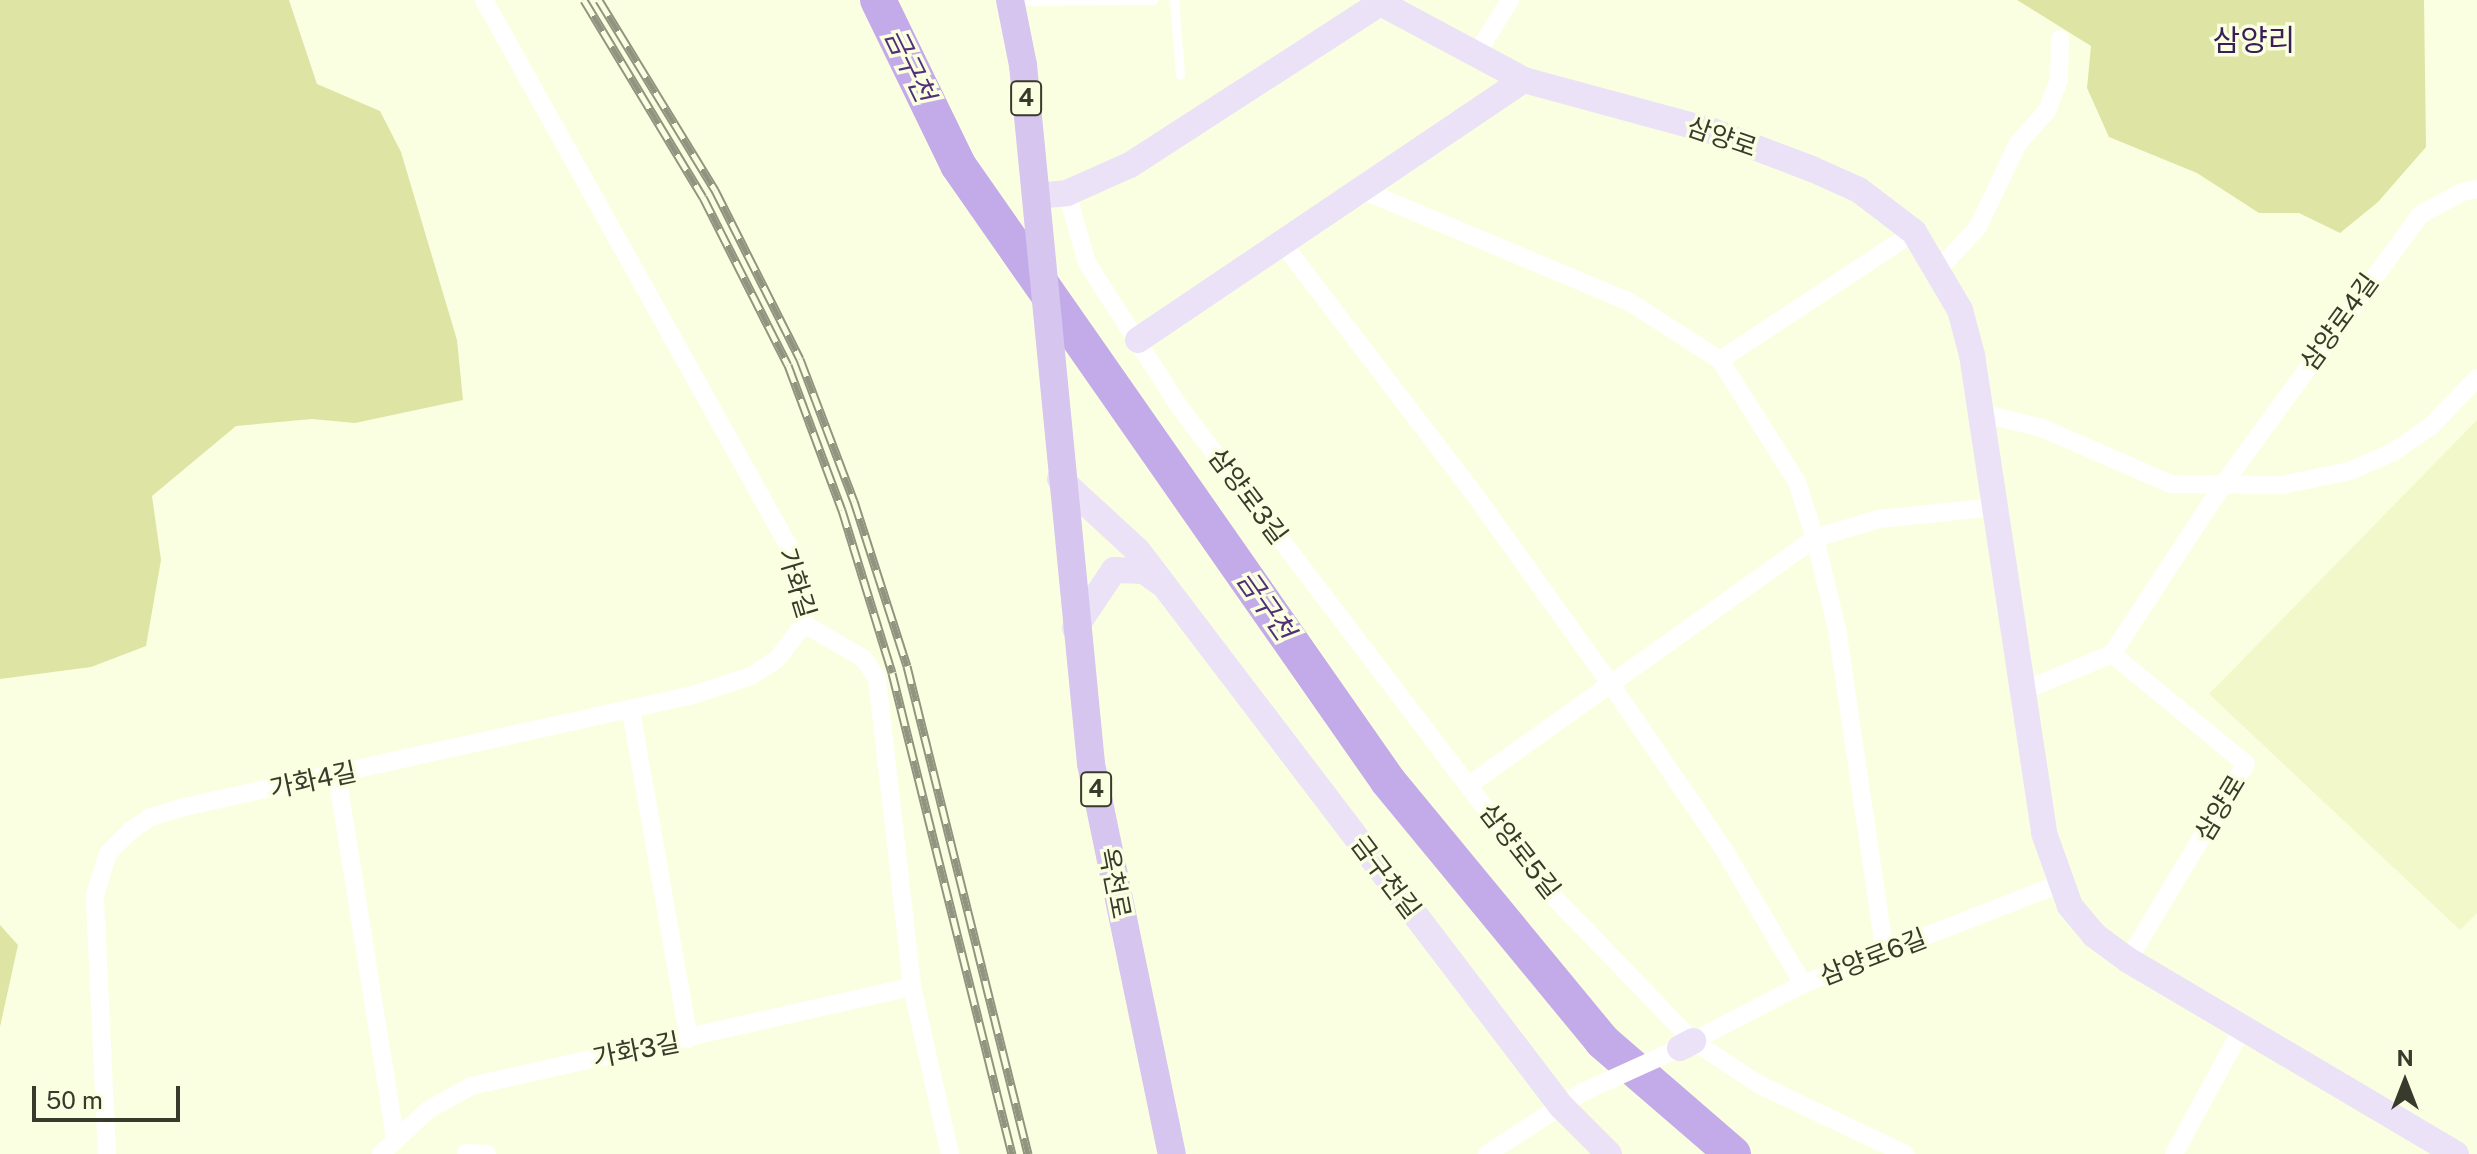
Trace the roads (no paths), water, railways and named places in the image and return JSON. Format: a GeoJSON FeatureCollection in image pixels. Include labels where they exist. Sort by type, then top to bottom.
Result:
{"type":"FeatureCollection","features":[{"type":"Feature","properties":{"kind":"main road","name":"4"},"geometry":{"type":"LineString","coordinates":[[1010,1],[1023,65],[1035,196]]}},
{"type":"Feature","properties":{"kind":"main road","name":"옥천로"},"geometry":{"type":"LineString","coordinates":[[1035,196],[1060,479],[1091,764],[1172,1154]]}},
{"type":"Feature","properties":{"kind":"street","name":"가화길"},"geometry":{"type":"LineString","coordinates":[[484,0],[793,554],[802,579],[804,624],[863,658],[877,678],[912,987],[950,1154]]}},
{"type":"Feature","properties":{"kind":"street"},"geometry":{"type":"LineString","coordinates":[[1476,55],[1510,0]]}},
{"type":"Feature","properties":{"kind":"street"},"geometry":{"type":"LineString","coordinates":[[1035,196],[1067,193],[1130,165],[1377,2]]}},
{"type":"Feature","properties":{"kind":"street","name":"삼양로"},"geometry":{"type":"LineString","coordinates":[[1377,2],[1524,80],[1712,131],[1812,169],[1859,190],[1914,232],[1940,268],[1960,310],[1981,413],[2044,833],[2059,884],[2094,935],[2128,960],[2456,1154]]}},
{"type":"Feature","properties":{"kind":"street"},"geometry":{"type":"LineString","coordinates":[[1940,268],[1978,227],[2018,143],[2047,111],[2059,80],[2060,39]]}},
{"type":"Feature","properties":{"kind":"street"},"geometry":{"type":"LineString","coordinates":[[1138,340],[1524,80]]}},
{"type":"Feature","properties":{"kind":"street","name":"삼양로4길"},"geometry":{"type":"LineString","coordinates":[[2224,483],[2420,215],[2462,192],[2477,189]]}},
{"type":"Feature","properties":{"kind":"street"},"geometry":{"type":"LineString","coordinates":[[1362,190],[1628,301],[1720,360],[1797,482],[1815,538],[1837,629],[1885,954]]}},
{"type":"Feature","properties":{"kind":"street","name":"삼양로3길"},"geometry":{"type":"LineString","coordinates":[[1067,193],[1087,263],[1178,405],[1469,785]]}},
{"type":"Feature","properties":{"kind":"street"},"geometry":{"type":"LineString","coordinates":[[1720,360],[1914,232]]}},
{"type":"Feature","properties":{"kind":"street"},"geometry":{"type":"LineString","coordinates":[[1283,244],[1475,495],[1611,684],[1723,848],[1803,984]]}},
{"type":"Feature","properties":{"kind":"street"},"geometry":{"type":"LineString","coordinates":[[1981,413],[2042,428],[2171,484],[2282,485],[2350,471],[2393,452],[2431,426],[2477,378]]}},
{"type":"Feature","properties":{"kind":"street","name":"금구천길"},"geometry":{"type":"LineString","coordinates":[[1060,479],[1138,551],[1572,1099],[1609,1154]]}},
{"type":"Feature","properties":{"kind":"street"},"geometry":{"type":"LineString","coordinates":[[2023,691],[2112,654],[2224,483]]}},
{"type":"Feature","properties":{"kind":"street","name":"삼양로5길"},"geometry":{"type":"LineString","coordinates":[[1905,1154],[1760,1085],[1686,1045],[1550,893],[1469,785],[1815,538],[1879,519],[1995,507]]}},
{"type":"Feature","properties":{"kind":"street"},"geometry":{"type":"LineString","coordinates":[[1075,628],[1114,570],[1144,571],[1171,592]]}},
{"type":"Feature","properties":{"kind":"street","name":"가화4길"},"geometry":{"type":"LineString","coordinates":[[107,1154],[94,932],[95,895],[108,853],[151,817],[631,711],[751,676],[777,659],[804,624]]}},
{"type":"Feature","properties":{"kind":"street","name":"삼양로"},"geometry":{"type":"LineString","coordinates":[[2112,654],[2246,764],[2128,960]]}},
{"type":"Feature","properties":{"kind":"street"},"geometry":{"type":"LineString","coordinates":[[631,711],[689,1039]]}},
{"type":"Feature","properties":{"kind":"street"},"geometry":{"type":"LineString","coordinates":[[337,775],[395,1136]]}},
{"type":"Feature","properties":{"kind":"street","name":"삼양로6길"},"geometry":{"type":"LineString","coordinates":[[1572,1099],[1686,1045],[1803,984],[2059,884]]}},
{"type":"Feature","properties":{"kind":"street","name":"가화3길"},"geometry":{"type":"LineString","coordinates":[[381,1154],[395,1136],[471,1086],[912,987]]}},
{"type":"Feature","properties":{"kind":"street"},"geometry":{"type":"LineString","coordinates":[[2174,1154],[2242,1029]]}},
{"type":"Feature","properties":{"kind":"street"},"geometry":{"type":"LineString","coordinates":[[1487,1154],[1572,1099]]}},
{"type":"Feature","properties":{"kind":"street"},"geometry":{"type":"LineString","coordinates":[[466,1153],[487,1154]]}},
{"type":"Feature","properties":{"kind":"lane"},"geometry":{"type":"LineString","coordinates":[[1010,1],[1153,0]]}},
{"type":"Feature","properties":{"kind":"lane"},"geometry":{"type":"LineString","coordinates":[[1174,0],[1180,75]]}},
{"type":"Feature","properties":{"kind":"waterway","name":"금구천"},"geometry":{"type":"LineString","coordinates":[[878,0],[958,165],[1388,781],[1602,1041],[1733,1154]]}},
{"type":"Feature","properties":{"kind":"waterway","name":"금구천"},"geometry":{"type":"LineString","coordinates":[[1731,1151],[1741,1154]]}},
{"type":"Feature","properties":{"kind":"railway"},"geometry":{"type":"LineString","coordinates":[[584,0],[703,197],[788,365],[842,510],[892,673],[1012,1154]]}},
{"type":"Feature","properties":{"kind":"railway"},"geometry":{"type":"LineString","coordinates":[[599,0],[715,190],[800,359],[854,501],[907,666],[1028,1154]]}},
{"type":"Feature","properties":{"kind":"district","name":"삼양리"},"geometry":{"type":"Point","coordinates":[2254,40]}}]}
